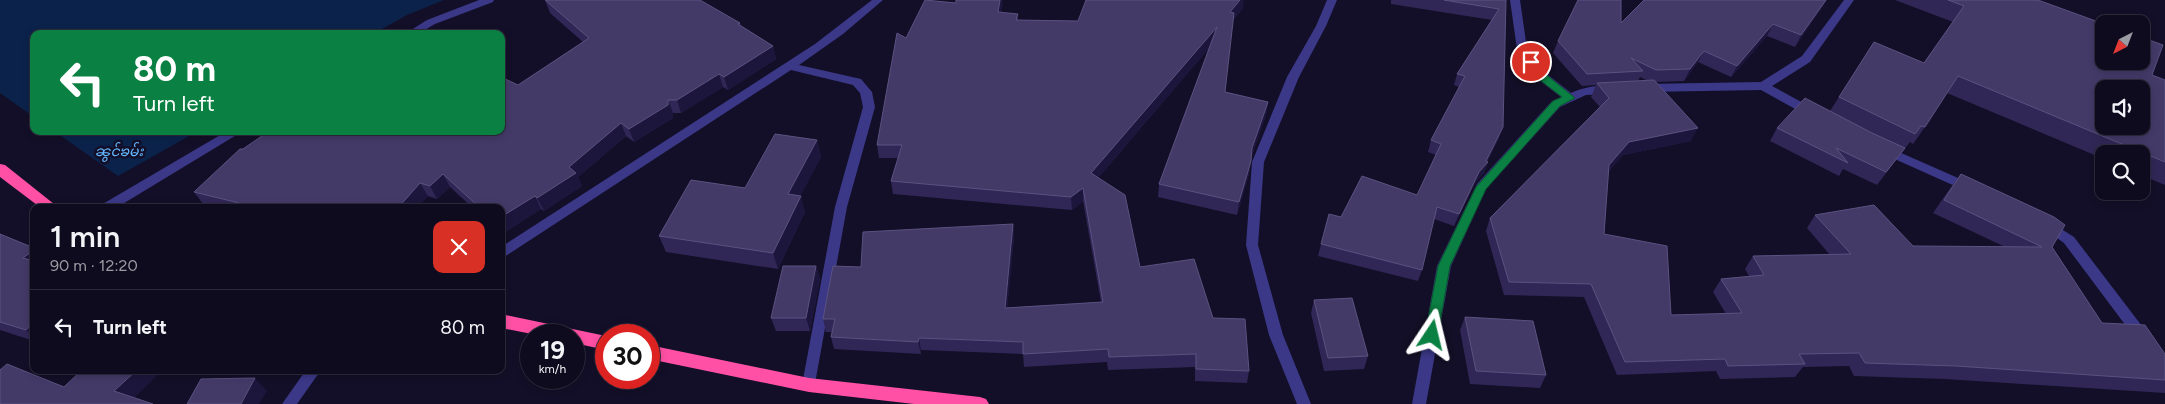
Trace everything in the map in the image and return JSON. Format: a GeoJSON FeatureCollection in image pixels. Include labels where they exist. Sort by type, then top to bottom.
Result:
{"type":"FeatureCollection","features":[{"type":"Feature","properties":{"kind":"highway"},"geometry":{"type":"LineString","coordinates":[[0,169],[47,204]]}},
{"type":"Feature","properties":{"kind":"highway"},"geometry":{"type":"LineString","coordinates":[[505,322],[520,325]]}},
{"type":"Feature","properties":{"kind":"highway"},"geometry":{"type":"LineString","coordinates":[[660,354],[809,385],[980,404]]}},
{"type":"Feature","properties":{"kind":"street"},"geometry":{"type":"LineString","coordinates":[[417,30],[431,22],[489,0]]}},
{"type":"Feature","properties":{"kind":"street"},"geometry":{"type":"LineString","coordinates":[[505,251],[643,159],[788,66],[858,18],[878,0]]}},
{"type":"Feature","properties":{"kind":"street"},"geometry":{"type":"LineString","coordinates":[[1304,404],[1276,334],[1252,245],[1258,162],[1293,77],[1321,26],[1332,0]]}},
{"type":"Feature","properties":{"kind":"street"},"geometry":{"type":"LineString","coordinates":[[1515,0],[1522,49],[1539,74],[1570,98]]}},
{"type":"Feature","properties":{"kind":"street"},"geometry":{"type":"LineString","coordinates":[[1763,86],[1806,59],[1849,0]]}},
{"type":"Feature","properties":{"kind":"street"},"geometry":{"type":"LineString","coordinates":[[788,66],[857,82],[866,92],[869,107],[841,207],[809,385]]}},
{"type":"Feature","properties":{"kind":"street"},"geometry":{"type":"LineString","coordinates":[[1419,404],[1444,266],[1481,187],[1556,104],[1584,91],[1763,86],[1824,119]]}},
{"type":"Feature","properties":{"kind":"street"},"geometry":{"type":"LineString","coordinates":[[112,204],[230,135]]}},
{"type":"Feature","properties":{"kind":"street"},"geometry":{"type":"LineString","coordinates":[[1868,142],[1981,193]]}},
{"type":"Feature","properties":{"kind":"street"},"geometry":{"type":"LineString","coordinates":[[2034,216],[2069,240],[2148,346]]}},
{"type":"Feature","properties":{"kind":"street"},"geometry":{"type":"LineString","coordinates":[[289,404],[311,374]]}},
{"type":"Feature","properties":{"kind":"water"},"geometry":{"type":"Polygon","coordinates":[[[0,0],[444,0],[407,15],[380,30],[30,30],[30,114],[0,93],[0,0]]]}},
{"type":"Feature","properties":{"kind":"water","name":"ၼွင်ၶမ်း"},"geometry":{"type":"Polygon","coordinates":[[[60,135],[191,135],[118,176],[60,135]]]}},
{"type":"Feature","properties":{"kind":"building"},"geometry":{"type":"Polygon","coordinates":[[[545,0],[700,0],[740,23],[738,24],[773,46],[724,77],[719,74],[677,100],[668,100],[668,105],[629,129],[621,123],[569,167],[576,173],[537,198],[535,196],[505,215],[505,204],[476,204],[443,174],[430,186],[420,183],[402,204],[238,204],[194,192],[240,149],[243,149],[263,135],[505,135],[505,79],[518,85],[589,38],[545,0]]]}},
{"type":"Feature","properties":{"kind":"building"},"geometry":{"type":"Polygon","coordinates":[[[925,0],[956,3],[956,0],[1000,0],[998,12],[1018,14],[1016,20],[1078,21],[1086,0],[1240,0],[1230,12],[1234,13],[1225,92],[1268,102],[1252,148],[1251,161],[1239,202],[1159,184],[1217,27],[1091,173],[1125,195],[1140,267],[1194,259],[1213,318],[1245,319],[1249,371],[1196,369],[1196,354],[1109,357],[1108,349],[1023,354],[1023,342],[919,338],[918,342],[831,337],[835,319],[823,319],[833,266],[861,267],[863,232],[1013,224],[1005,308],[1103,302],[1083,188],[1071,197],[891,181],[902,145],[877,145],[897,33],[906,38],[925,0]]]}},
{"type":"Feature","properties":{"kind":"building"},"geometry":{"type":"Polygon","coordinates":[[[1444,0],[1506,0],[1503,127],[1486,161],[1488,162],[1479,172],[1459,214],[1437,207],[1422,270],[1321,244],[1329,214],[1341,217],[1362,176],[1417,195],[1441,144],[1431,140],[1465,76],[1457,74],[1499,9],[1444,0]]]}},
{"type":"Feature","properties":{"kind":"building"},"geometry":{"type":"Polygon","coordinates":[[[1578,0],[1621,0],[1621,23],[1644,0],[1826,0],[1801,35],[1773,24],[1737,66],[1704,51],[1690,69],[1656,70],[1631,58],[1643,71],[1587,74],[1558,41],[1578,0]]]}},
{"type":"Feature","properties":{"kind":"building"},"geometry":{"type":"Polygon","coordinates":[[[1948,0],[2038,0],[2095,21],[2095,70],[2150,70],[2150,40],[2163,45],[2152,75],[2165,80],[2165,162],[2150,156],[2150,145],[2124,145],[2100,135],[2150,135],[2150,80],[2095,80],[2095,133],[1958,76],[1925,127],[1921,126],[1915,134],[1839,97],[1874,42],[1924,63],[1964,6],[1948,0]]]}},
{"type":"Feature","properties":{"kind":"building"},"geometry":{"type":"Polygon","coordinates":[[[1654,80],[1698,128],[1629,142],[1609,165],[1604,234],[1667,246],[1671,315],[1742,313],[1721,279],[1764,275],[1753,256],[1851,254],[1815,215],[1874,205],[1913,246],[2042,247],[1944,200],[1961,174],[2054,217],[2065,225],[2052,247],[2102,323],[2145,325],[2165,354],[2165,380],[1956,366],[1865,363],[1859,353],[1799,354],[1805,364],[1728,366],[1725,359],[1625,362],[1591,284],[1509,282],[1490,218],[1609,98],[1597,83],[1654,80]]]}},
{"type":"Feature","properties":{"kind":"building"},"geometry":{"type":"Polygon","coordinates":[[[1805,98],[1905,148],[1886,172],[1836,148],[1848,163],[1777,128],[1805,98]]]}},
{"type":"Feature","properties":{"kind":"building"},"geometry":{"type":"Polygon","coordinates":[[[775,134],[817,140],[788,194],[801,196],[773,253],[659,236],[691,180],[745,188],[775,134]]]}},
{"type":"Feature","properties":{"kind":"building"},"geometry":{"type":"Polygon","coordinates":[[[0,234],[30,246],[30,253],[23,258],[30,260],[30,326],[26,330],[0,322],[0,234]]]}},
{"type":"Feature","properties":{"kind":"building"},"geometry":{"type":"Polygon","coordinates":[[[783,266],[816,266],[806,318],[771,318],[783,266]]]}},
{"type":"Feature","properties":{"kind":"building"},"geometry":{"type":"Polygon","coordinates":[[[1352,298],[1368,356],[1328,358],[1314,300],[1352,298]]]}},
{"type":"Feature","properties":{"kind":"building"},"geometry":{"type":"Polygon","coordinates":[[[1465,317],[1533,321],[1546,375],[1476,371],[1465,317]]]}},
{"type":"Feature","properties":{"kind":"building"},"geometry":{"type":"Polygon","coordinates":[[[7,364],[64,387],[78,374],[133,374],[114,391],[153,404],[0,404],[0,370],[7,364]]]}},
{"type":"Feature","properties":{"kind":"building"},"geometry":{"type":"Polygon","coordinates":[[[255,378],[241,404],[187,404],[201,379],[255,378]]]}},
{"type":"Feature","properties":{"kind":"route"},"geometry":{"type":"LineString","coordinates":[[1432,335],[1444,266],[1481,187],[1556,104],[1570,98],[1539,74],[1531,62]]}}]}
